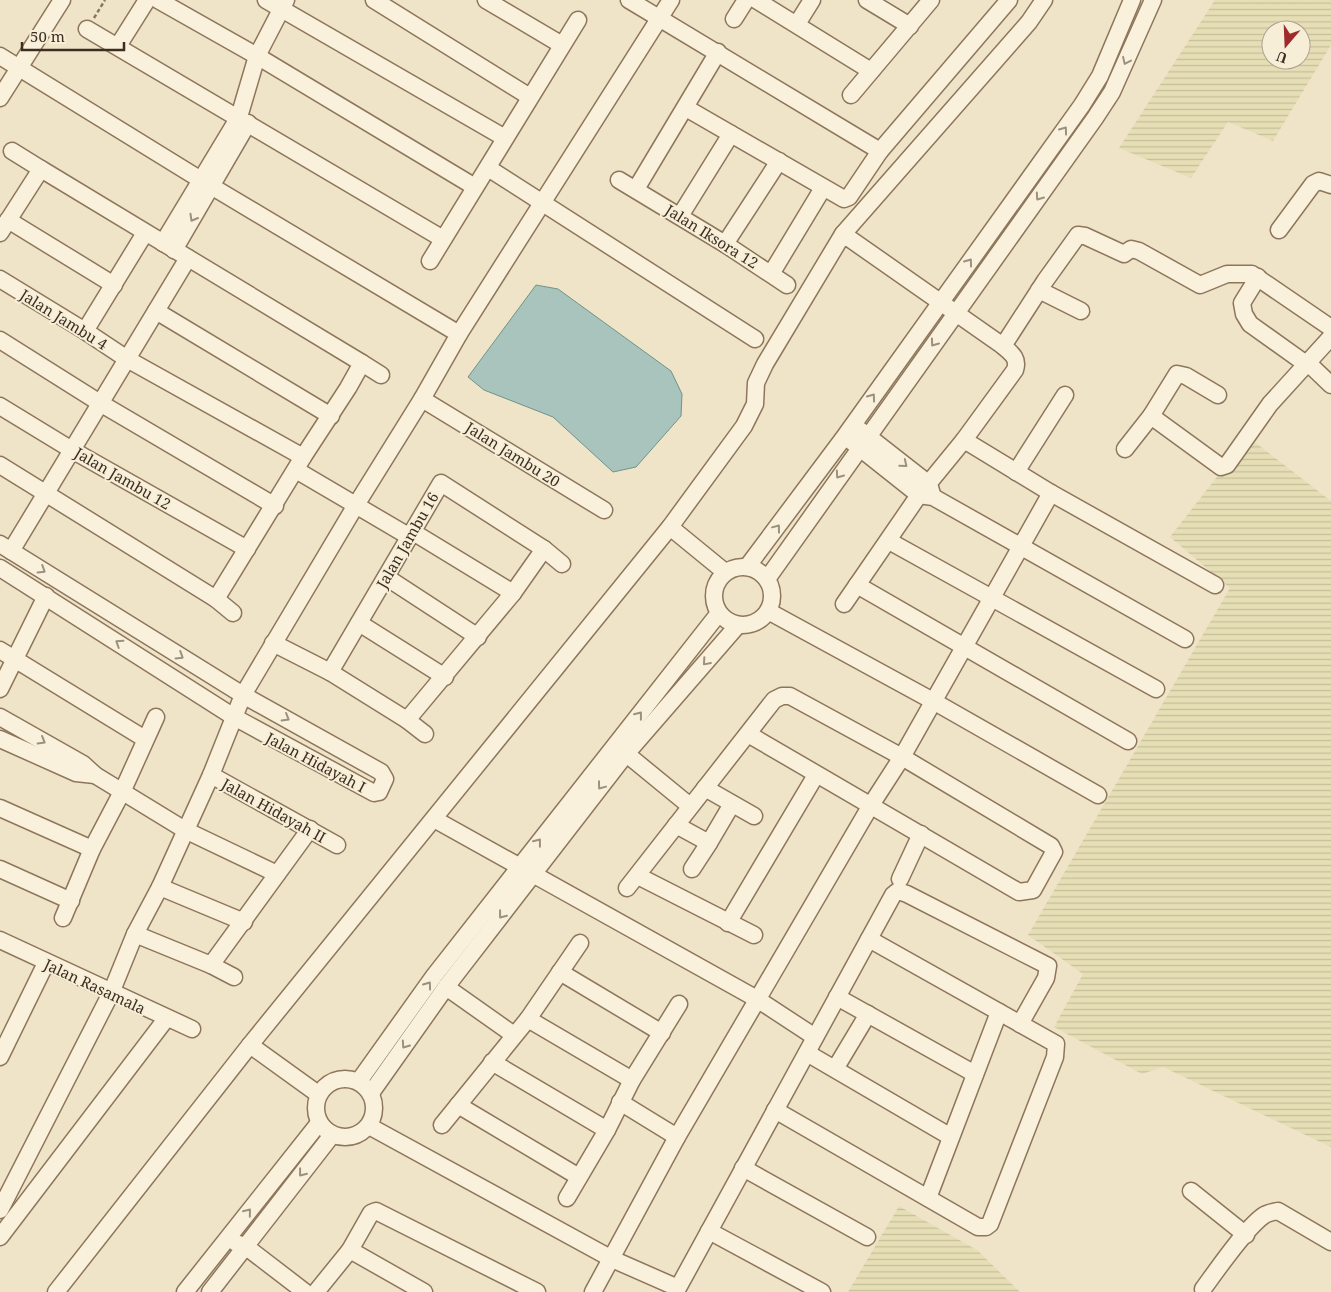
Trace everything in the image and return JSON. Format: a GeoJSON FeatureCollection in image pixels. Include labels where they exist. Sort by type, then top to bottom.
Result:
{"type":"FeatureCollection","features":[{"type":"Feature","properties":{"kind":"street"},"geometry":{"type":"LineString","coordinates":[[0,98],[62,0]]}},
{"type":"Feature","properties":{"kind":"street"},"geometry":{"type":"LineString","coordinates":[[118,46],[147,0]]}},
{"type":"Feature","properties":{"kind":"street"},"geometry":{"type":"LineString","coordinates":[[158,0],[257,56],[475,187]]}},
{"type":"Feature","properties":{"kind":"street"},"geometry":{"type":"LineString","coordinates":[[266,0],[284,4],[505,138]]}},
{"type":"Feature","properties":{"kind":"street"},"geometry":{"type":"LineString","coordinates":[[486,0],[562,45]]}},
{"type":"Feature","properties":{"kind":"street"},"geometry":{"type":"LineString","coordinates":[[629,0],[880,151]]}},
{"type":"Feature","properties":{"kind":"street"},"geometry":{"type":"LineString","coordinates":[[0,1210],[111,993],[135,934],[160,887],[211,775],[243,695],[356,504],[422,399],[459,334],[671,0]]}},
{"type":"Feature","properties":{"kind":"street"},"geometry":{"type":"LineString","coordinates":[[734,19],[746,0]]}},
{"type":"Feature","properties":{"kind":"street"},"geometry":{"type":"LineString","coordinates":[[756,0],[871,71]]}},
{"type":"Feature","properties":{"kind":"street"},"geometry":{"type":"LineString","coordinates":[[797,24],[812,0]]}},
{"type":"Feature","properties":{"kind":"street"},"geometry":{"type":"LineString","coordinates":[[866,0],[910,26]]}},
{"type":"Feature","properties":{"kind":"street"},"geometry":{"type":"LineString","coordinates":[[851,96],[931,0]]}},
{"type":"Feature","properties":{"kind":"street"},"geometry":{"type":"LineString","coordinates":[[56,1292],[250,1045],[670,528],[744,426],[755,404],[756,382],[765,364],[843,234],[1029,22],[1044,0]]}},
{"type":"Feature","properties":{"kind":"street"},"geometry":{"type":"LineString","coordinates":[[747,567],[849,430],[1082,105],[1100,76],[1132,0]]}},
{"type":"Feature","properties":{"kind":"street"},"geometry":{"type":"LineString","coordinates":[[767,579],[863,441],[1095,118],[1112,92],[1153,0]]}},
{"type":"Feature","properties":{"kind":"street"},"geometry":{"type":"LineString","coordinates":[[382,2],[530,96]]}},
{"type":"Feature","properties":{"kind":"street"},"geometry":{"type":"LineString","coordinates":[[686,108],[844,199],[849,196],[880,151],[1004,2]]}},
{"type":"Feature","properties":{"kind":"street"},"geometry":{"type":"LineString","coordinates":[[243,695],[6,548],[46,493],[156,311],[175,250],[206,183],[243,120],[257,56],[284,4]]}},
{"type":"Feature","properties":{"kind":"street"},"geometry":{"type":"LineString","coordinates":[[430,261],[578,20]]}},
{"type":"Feature","properties":{"kind":"street"},"geometry":{"type":"LineString","coordinates":[[87,28],[443,239]]}},
{"type":"Feature","properties":{"kind":"street"},"geometry":{"type":"LineString","coordinates":[[1118,31],[1137,37]]}},
{"type":"Feature","properties":{"kind":"street"},"geometry":{"type":"LineString","coordinates":[[636,189],[718,52]]}},
{"type":"Feature","properties":{"kind":"street"},"geometry":{"type":"LineString","coordinates":[[0,56],[206,183],[459,334]]}},
{"type":"Feature","properties":{"kind":"street"},"geometry":{"type":"LineString","coordinates":[[680,216],[731,134]]}},
{"type":"Feature","properties":{"kind":"street"},"geometry":{"type":"LineString","coordinates":[[12,151],[381,375]]}},
{"type":"Feature","properties":{"kind":"street"},"geometry":{"type":"LineString","coordinates":[[725,244],[779,161]]}},
{"type":"Feature","properties":{"kind":"street"},"geometry":{"type":"LineString","coordinates":[[488,168],[544,202],[754,339]]}},
{"type":"Feature","properties":{"kind":"street"},"geometry":{"type":"LineString","coordinates":[[41,169],[4,226],[114,284]]}},
{"type":"Feature","properties":{"kind":"street","name":"Jalan Iksora 12"},"geometry":{"type":"LineString","coordinates":[[619,180],[725,244],[787,285]]}},
{"type":"Feature","properties":{"kind":"street"},"geometry":{"type":"LineString","coordinates":[[1279,230],[1313,184],[1319,181],[1331,185]]}},
{"type":"Feature","properties":{"kind":"street"},"geometry":{"type":"LineString","coordinates":[[771,274],[823,188]]}},
{"type":"Feature","properties":{"kind":"street"},"geometry":{"type":"LineString","coordinates":[[85,331],[145,233]]}},
{"type":"Feature","properties":{"kind":"street"},"geometry":{"type":"LineString","coordinates":[[843,234],[1002,346],[1014,356],[1017,363],[1015,370],[844,604]]}},
{"type":"Feature","properties":{"kind":"street"},"geometry":{"type":"LineString","coordinates":[[1002,346],[1078,235],[1085,236],[1124,254],[1132,250],[1139,251],[1200,284],[1227,274],[1244,273],[1258,277],[1331,328]]}},
{"type":"Feature","properties":{"kind":"street"},"geometry":{"type":"LineString","coordinates":[[1258,277],[1242,303],[1248,321],[1307,363],[1331,385]]}},
{"type":"Feature","properties":{"kind":"street","name":"Jalan Jambu 4"},"geometry":{"type":"LineString","coordinates":[[0,279],[299,464],[356,504],[514,593]]}},
{"type":"Feature","properties":{"kind":"street"},"geometry":{"type":"LineString","coordinates":[[1039,290],[1081,311]]}},
{"type":"Feature","properties":{"kind":"street"},"geometry":{"type":"LineString","coordinates":[[156,311],[331,416]]}},
{"type":"Feature","properties":{"kind":"street"},"geometry":{"type":"LineString","coordinates":[[1151,416],[1221,467],[1227,465],[1270,404],[1331,337]]}},
{"type":"Feature","properties":{"kind":"street"},"geometry":{"type":"LineString","coordinates":[[0,340],[100,403],[275,506]]}},
{"type":"Feature","properties":{"kind":"street"},"geometry":{"type":"LineString","coordinates":[[216,599],[275,506],[299,464],[331,416],[362,362]]}},
{"type":"Feature","properties":{"kind":"street"},"geometry":{"type":"LineString","coordinates":[[1125,449],[1151,416],[1177,374],[1186,376],[1218,395]]}},
{"type":"Feature","properties":{"kind":"street"},"geometry":{"type":"LineString","coordinates":[[1016,472],[1065,395]]}},
{"type":"Feature","properties":{"kind":"street","name":"Jalan Jambu 20"},"geometry":{"type":"LineString","coordinates":[[422,399],[604,510]]}},
{"type":"Feature","properties":{"kind":"street","name":"Jalan Jambu 12"},"geometry":{"type":"LineString","coordinates":[[0,406],[72,450],[247,549]]}},
{"type":"Feature","properties":{"kind":"street"},"geometry":{"type":"LineString","coordinates":[[849,430],[927,492],[1185,639]]}},
{"type":"Feature","properties":{"kind":"street"},"geometry":{"type":"LineString","coordinates":[[964,440],[1051,493],[1215,585]]}},
{"type":"Feature","properties":{"kind":"street"},"geometry":{"type":"LineString","coordinates":[[0,465],[216,599],[232,613]]}},
{"type":"Feature","properties":{"kind":"street","name":"Jalan Jambu 16"},"geometry":{"type":"LineString","coordinates":[[330,672],[439,485],[444,483],[544,549],[562,564]]}},
{"type":"Feature","properties":{"kind":"street"},"geometry":{"type":"LineString","coordinates":[[593,1292],[676,1137],[871,805],[902,757],[1051,493]]}},
{"type":"Feature","properties":{"kind":"street"},"geometry":{"type":"LineString","coordinates":[[670,528],[726,572]]}},
{"type":"Feature","properties":{"kind":"street"},"geometry":{"type":"LineString","coordinates":[[889,541],[1156,689]]}},
{"type":"Feature","properties":{"kind":"street"},"geometry":{"type":"LineString","coordinates":[[407,720],[514,593],[544,549]]}},
{"type":"Feature","properties":{"kind":"street"},"geometry":{"type":"LineString","coordinates":[[736,567],[747,567],[758,571],[767,579],[772,601],[768,612],[754,622],[738,625],[727,621],[719,613],[714,602],[714,591],[718,580],[726,572],[736,567]]}},
{"type":"Feature","properties":{"kind":"street"},"geometry":{"type":"LineString","coordinates":[[0,568],[234,717]]}},
{"type":"Feature","properties":{"kind":"street"},"geometry":{"type":"LineString","coordinates":[[386,577],[478,637]]}},
{"type":"Feature","properties":{"kind":"street"},"geometry":{"type":"LineString","coordinates":[[857,585],[1128,741]]}},
{"type":"Feature","properties":{"kind":"street"},"geometry":{"type":"LineString","coordinates":[[0,689],[7,654],[46,596]]}},
{"type":"Feature","properties":{"kind":"street"},"geometry":{"type":"LineString","coordinates":[[768,612],[932,701],[1098,795]]}},
{"type":"Feature","properties":{"kind":"street"},"geometry":{"type":"LineString","coordinates":[[371,1093],[526,871],[620,749],[719,613]]}},
{"type":"Feature","properties":{"kind":"street"},"geometry":{"type":"LineString","coordinates":[[359,622],[445,677]]}},
{"type":"Feature","properties":{"kind":"street"},"geometry":{"type":"LineString","coordinates":[[620,749],[738,625]]}},
{"type":"Feature","properties":{"kind":"street"},"geometry":{"type":"LineString","coordinates":[[273,643],[330,672],[407,720],[425,734]]}},
{"type":"Feature","properties":{"kind":"street"},"geometry":{"type":"LineString","coordinates":[[7,654],[145,739]]}},
{"type":"Feature","properties":{"kind":"street","name":"Jalan Hidayah I"},"geometry":{"type":"LineString","coordinates":[[234,717],[374,793],[379,792],[385,779],[381,772],[243,695]]}},
{"type":"Feature","properties":{"kind":"street"},"geometry":{"type":"LineString","coordinates":[[748,734],[1019,892],[1033,890],[1054,852],[1051,846],[902,757],[790,696],[782,696],[774,700],[633,882],[754,935]]}},
{"type":"Feature","properties":{"kind":"street"},"geometry":{"type":"LineString","coordinates":[[0,717],[83,764],[95,775],[123,790],[185,830],[277,874]]}},
{"type":"Feature","properties":{"kind":"street"},"geometry":{"type":"LineString","coordinates":[[63,918],[92,849],[123,790],[156,717]]}},
{"type":"Feature","properties":{"kind":"street"},"geometry":{"type":"LineString","coordinates":[[0,740],[76,773],[95,775]]}},
{"type":"Feature","properties":{"kind":"street"},"geometry":{"type":"LineString","coordinates":[[620,749],[690,806]]}},
{"type":"Feature","properties":{"kind":"street","name":"Jalan Hidayah II"},"geometry":{"type":"LineString","coordinates":[[211,775],[337,845]]}},
{"type":"Feature","properties":{"kind":"street"},"geometry":{"type":"LineString","coordinates":[[728,923],[816,775]]}},
{"type":"Feature","properties":{"kind":"street"},"geometry":{"type":"LineString","coordinates":[[705,788],[754,816]]}},
{"type":"Feature","properties":{"kind":"street"},"geometry":{"type":"LineString","coordinates":[[692,869],[732,804]]}},
{"type":"Feature","properties":{"kind":"street"},"geometry":{"type":"LineString","coordinates":[[0,808],[92,849]]}},
{"type":"Feature","properties":{"kind":"street"},"geometry":{"type":"LineString","coordinates":[[434,818],[757,999],[815,1037]]}},
{"type":"Feature","properties":{"kind":"street"},"geometry":{"type":"LineString","coordinates":[[676,825],[709,843]]}},
{"type":"Feature","properties":{"kind":"street"},"geometry":{"type":"LineString","coordinates":[[211,965],[310,829]]}},
{"type":"Feature","properties":{"kind":"street"},"geometry":{"type":"LineString","coordinates":[[900,879],[921,834]]}},
{"type":"Feature","properties":{"kind":"street"},"geometry":{"type":"LineString","coordinates":[[0,868],[71,900]]}},
{"type":"Feature","properties":{"kind":"street"},"geometry":{"type":"LineString","coordinates":[[359,1081],[434,976],[526,871]]}},
{"type":"Feature","properties":{"kind":"street"},"geometry":{"type":"LineString","coordinates":[[160,887],[244,922]]}},
{"type":"Feature","properties":{"kind":"street"},"geometry":{"type":"LineString","coordinates":[[369,1126],[612,1259],[682,1290],[743,1168],[893,895],[898,891],[1048,966],[1046,978],[1020,1024]]}},
{"type":"Feature","properties":{"kind":"street"},"geometry":{"type":"LineString","coordinates":[[135,934],[211,965],[234,977]]}},
{"type":"Feature","properties":{"kind":"street"},"geometry":{"type":"LineString","coordinates":[[775,1110],[978,1227],[986,1227],[990,1224],[1056,1049],[1056,1044],[869,939]]}},
{"type":"Feature","properties":{"kind":"street","name":"Jalan Rasamala"},"geometry":{"type":"LineString","coordinates":[[0,940],[166,1019],[192,1029]]}},
{"type":"Feature","properties":{"kind":"street"},"geometry":{"type":"LineString","coordinates":[[442,1124],[528,1018],[580,943]]}},
{"type":"Feature","properties":{"kind":"street"},"geometry":{"type":"LineString","coordinates":[[0,1057],[46,962]]}},
{"type":"Feature","properties":{"kind":"street"},"geometry":{"type":"LineString","coordinates":[[560,972],[662,1033]]}},
{"type":"Feature","properties":{"kind":"street"},"geometry":{"type":"LineString","coordinates":[[446,987],[514,1035]]}},
{"type":"Feature","properties":{"kind":"street"},"geometry":{"type":"LineString","coordinates":[[837,997],[976,1074]]}},
{"type":"Feature","properties":{"kind":"street"},"geometry":{"type":"LineString","coordinates":[[567,1198],[607,1130],[632,1080],[679,1004]]}},
{"type":"Feature","properties":{"kind":"street"},"geometry":{"type":"LineString","coordinates":[[928,1198],[999,1012]]}},
{"type":"Feature","properties":{"kind":"street"},"geometry":{"type":"LineString","coordinates":[[835,1069],[868,1014]]}},
{"type":"Feature","properties":{"kind":"street"},"geometry":{"type":"LineString","coordinates":[[528,1018],[632,1080]]}},
{"type":"Feature","properties":{"kind":"street"},"geometry":{"type":"LineString","coordinates":[[0,1237],[166,1019]]}},
{"type":"Feature","properties":{"kind":"street"},"geometry":{"type":"LineString","coordinates":[[250,1045],[318,1094]]}},
{"type":"Feature","properties":{"kind":"street"},"geometry":{"type":"LineString","coordinates":[[807,1053],[951,1137]]}},
{"type":"Feature","properties":{"kind":"street"},"geometry":{"type":"LineString","coordinates":[[492,1062],[607,1130]]}},
{"type":"Feature","properties":{"kind":"street"},"geometry":{"type":"LineString","coordinates":[[344,1078],[359,1081],[371,1093],[375,1110],[369,1126],[359,1134],[345,1138],[332,1135],[319,1123],[315,1109],[318,1094],[329,1082],[344,1078]]}},
{"type":"Feature","properties":{"kind":"street"},"geometry":{"type":"LineString","coordinates":[[620,1102],[676,1137]]}},
{"type":"Feature","properties":{"kind":"street"},"geometry":{"type":"LineString","coordinates":[[458,1105],[579,1177]]}},
{"type":"Feature","properties":{"kind":"street"},"geometry":{"type":"LineString","coordinates":[[185,1292],[319,1123]]}},
{"type":"Feature","properties":{"kind":"street"},"geometry":{"type":"LineString","coordinates":[[210,1292],[332,1135]]}},
{"type":"Feature","properties":{"kind":"street"},"geometry":{"type":"LineString","coordinates":[[743,1168],[867,1237]]}},
{"type":"Feature","properties":{"kind":"street"},"geometry":{"type":"LineString","coordinates":[[1191,1192],[1246,1235]]}},
{"type":"Feature","properties":{"kind":"street"},"geometry":{"type":"LineString","coordinates":[[316,1292],[350,1250],[371,1213],[376,1211],[537,1292]]}},
{"type":"Feature","properties":{"kind":"street"},"geometry":{"type":"LineString","coordinates":[[1203,1289],[1262,1216],[1278,1211],[1331,1242]]}},
{"type":"Feature","properties":{"kind":"street"},"geometry":{"type":"LineString","coordinates":[[710,1231],[822,1292]]}},
{"type":"Feature","properties":{"kind":"street"},"geometry":{"type":"LineString","coordinates":[[225,1241],[245,1246],[305,1292]]}},
{"type":"Feature","properties":{"kind":"street"},"geometry":{"type":"LineString","coordinates":[[350,1250],[424,1292]]}},
{"type":"Feature","properties":{"kind":"path"},"geometry":{"type":"LineString","coordinates":[[87,28],[105,0]]}},
{"type":"Feature","properties":{"kind":"shaded area"},"geometry":{"type":"Polygon","coordinates":[[[1215,0],[1331,0],[1331,45],[1273,141],[1228,122],[1191,178],[1119,148],[1215,0]]]}},
{"type":"Feature","properties":{"kind":"shaded area"},"geometry":{"type":"Polygon","coordinates":[[[1248,437],[1331,501],[1331,1147],[1163,1067],[1142,1074],[1054,1027],[1083,974],[1028,935],[1230,588],[1170,537],[1248,437]]]}},
{"type":"Feature","properties":{"kind":"shaded area"},"geometry":{"type":"Polygon","coordinates":[[[899,1206],[977,1250],[1020,1292],[848,1292],[899,1206]]]}},
{"type":"Feature","properties":{"kind":"water"},"geometry":{"type":"Polygon","coordinates":[[[536,285],[558,289],[671,371],[682,394],[681,416],[636,467],[613,472],[553,417],[484,390],[468,377],[536,285]]]}}]}
